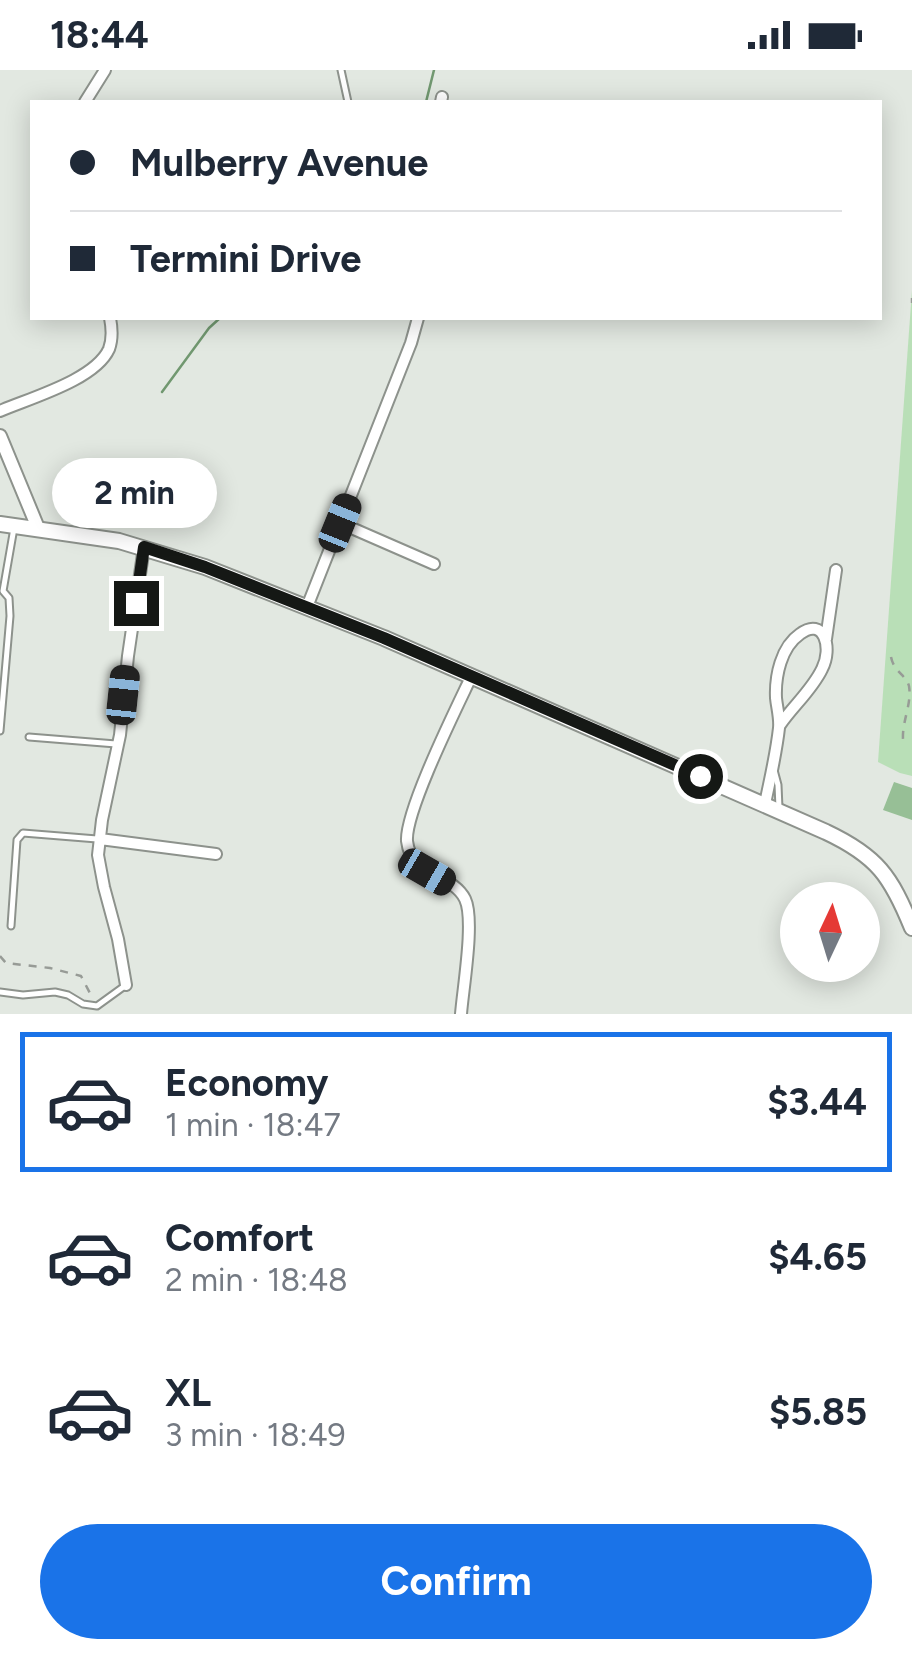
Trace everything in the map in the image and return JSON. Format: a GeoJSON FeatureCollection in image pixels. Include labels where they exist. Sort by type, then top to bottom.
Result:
{"type":"FeatureCollection","features":[{"type":"Feature","properties":{"kind":"main road"},"geometry":{"type":"LineString","coordinates":[[7,524],[144,547],[205,567],[472,675],[849,842],[870,857],[889,879],[910,916]]}},
{"type":"Feature","properties":{"kind":"street"},"geometry":{"type":"LineString","coordinates":[[86,100],[105,70]]}},
{"type":"Feature","properties":{"kind":"street"},"geometry":{"type":"LineString","coordinates":[[0,410],[75,379],[96,365],[112,338],[110,320]]}},
{"type":"Feature","properties":{"kind":"street"},"geometry":{"type":"LineString","coordinates":[[307,607],[417,320]]}},
{"type":"Feature","properties":{"kind":"street"},"geometry":{"type":"LineString","coordinates":[[0,436],[38,528]]}},
{"type":"Feature","properties":{"kind":"street"},"geometry":{"type":"LineString","coordinates":[[340,523],[434,564]]}},
{"type":"Feature","properties":{"kind":"street"},"geometry":{"type":"LineString","coordinates":[[126,985],[99,868],[100,839],[118,744],[144,547]]}},
{"type":"Feature","properties":{"kind":"street"},"geometry":{"type":"LineString","coordinates":[[780,724],[822,670],[828,654],[826,638],[836,570]]}},
{"type":"Feature","properties":{"kind":"street"},"geometry":{"type":"LineString","coordinates":[[765,804],[780,724],[776,686],[783,658],[791,642],[804,631],[816,631],[826,638]]}},
{"type":"Feature","properties":{"kind":"street"},"geometry":{"type":"LineString","coordinates":[[461,1014],[466,901],[458,889],[418,864],[410,850],[408,830],[472,675]]}},
{"type":"Feature","properties":{"kind":"street"},"geometry":{"type":"LineString","coordinates":[[100,839],[216,854]]}},
{"type":"Feature","properties":{"kind":"lane"},"geometry":{"type":"LineString","coordinates":[[341,70],[348,100]]}},
{"type":"Feature","properties":{"kind":"lane"},"geometry":{"type":"LineString","coordinates":[[0,731],[10,616],[9,598],[1,591],[7,524]]}},
{"type":"Feature","properties":{"kind":"lane"},"geometry":{"type":"LineString","coordinates":[[29,737],[118,744]]}},
{"type":"Feature","properties":{"kind":"lane"},"geometry":{"type":"LineString","coordinates":[[774,770],[780,811]]}},
{"type":"Feature","properties":{"kind":"lane"},"geometry":{"type":"LineString","coordinates":[[11,926],[17,840],[23,833],[100,839]]}},
{"type":"Feature","properties":{"kind":"lane"},"geometry":{"type":"LineString","coordinates":[[0,992],[23,996],[55,992],[98,1006],[126,985]]}},
{"type":"Feature","properties":{"kind":"path"},"geometry":{"type":"LineString","coordinates":[[890,658],[895,670],[908,682],[910,706],[903,739]]}},
{"type":"Feature","properties":{"kind":"path"},"geometry":{"type":"LineString","coordinates":[[0,956],[6,963],[81,976],[98,1006]]}},
{"type":"Feature","properties":{"kind":"green space"},"geometry":{"type":"Polygon","coordinates":[[[912,290],[912,776],[878,762],[912,290]]]}},
{"type":"Feature","properties":{"kind":"building"},"geometry":{"type":"Polygon","coordinates":[[[894,782],[912,788],[912,820],[883,810],[894,782]]]}},
{"type":"Feature","properties":{"kind":"waterway"},"geometry":{"type":"LineString","coordinates":[[426,100],[434,70]]}},
{"type":"Feature","properties":{"kind":"waterway"},"geometry":{"type":"LineString","coordinates":[[162,392],[218,320]]}},
{"type":"Feature","properties":{"kind":"route"},"geometry":{"type":"LineString","coordinates":[[136,603],[144,547],[384,638],[700,776]]}}]}
